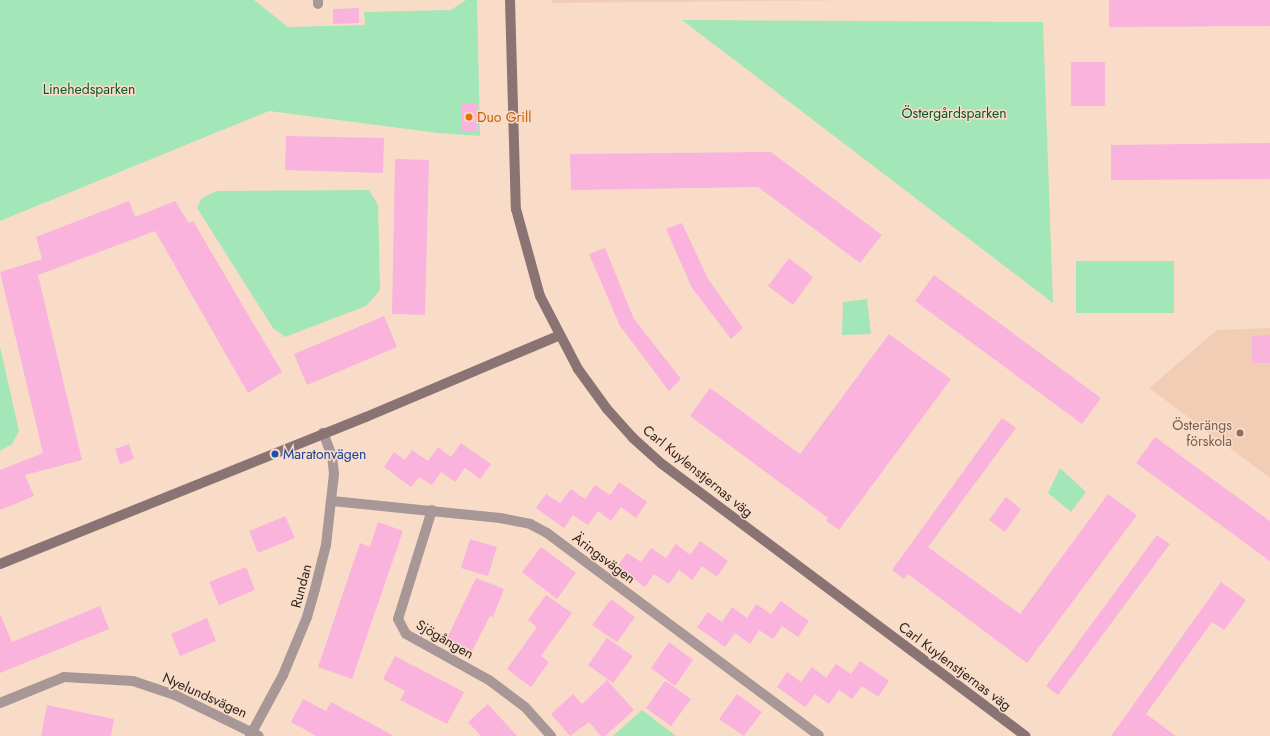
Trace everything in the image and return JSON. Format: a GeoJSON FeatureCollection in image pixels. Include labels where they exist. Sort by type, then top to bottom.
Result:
{"type":"FeatureCollection","features":[{"type":"Feature","properties":{"kind":"street","name":"Carl Kuylenstjernas väg"},"geometry":{"type":"LineString","coordinates":[[510,0],[516,209],[540,296],[558,336],[578,369],[607,409],[633,438],[662,464],[1025,736]]}},
{"type":"Feature","properties":{"kind":"street"},"geometry":{"type":"LineString","coordinates":[[0,564],[558,336]]}},
{"type":"Feature","properties":{"kind":"street","name":"Rundan"},"geometry":{"type":"LineString","coordinates":[[254,735],[270,703],[307,617],[326,546],[334,474],[332,456],[323,433]]}},
{"type":"Feature","properties":{"kind":"street","name":"Äringsvägen"},"geometry":{"type":"LineString","coordinates":[[332,501],[432,510],[500,518],[530,524],[547,533],[819,736]]}},
{"type":"Feature","properties":{"kind":"street","name":"Sjögången"},"geometry":{"type":"LineString","coordinates":[[432,510],[398,619],[406,634],[489,680],[525,707],[551,736]]}},
{"type":"Feature","properties":{"kind":"street","name":"Nyelundsvägen"},"geometry":{"type":"LineString","coordinates":[[0,704],[64,677],[133,681],[175,695],[254,735]]}},
{"type":"Feature","properties":{"kind":"shaded area"},"geometry":{"type":"Polygon","coordinates":[[[552,0],[861,0],[552,3],[552,0]]]}},
{"type":"Feature","properties":{"kind":"shaded area","name":"Österängs förskola"},"geometry":{"type":"Polygon","coordinates":[[[1270,328],[1270,478],[1149,388],[1217,330],[1270,328]]]}},
{"type":"Feature","properties":{"kind":"green space","name":"Linehedsparken"},"geometry":{"type":"Polygon","coordinates":[[[0,0],[254,0],[288,27],[365,25],[364,12],[451,10],[466,0],[477,0],[480,136],[438,133],[269,111],[0,221],[0,0]]]}},
{"type":"Feature","properties":{"kind":"green space","name":"Östergårdsparken"},"geometry":{"type":"Polygon","coordinates":[[[682,20],[1043,22],[1053,303],[682,20]]]}},
{"type":"Feature","properties":{"kind":"green space"},"geometry":{"type":"Polygon","coordinates":[[[369,190],[378,205],[380,290],[366,306],[285,337],[273,328],[197,208],[201,199],[216,191],[369,190]]]}},
{"type":"Feature","properties":{"kind":"green space"},"geometry":{"type":"Polygon","coordinates":[[[1076,261],[1174,261],[1174,313],[1076,313],[1076,261]]]}},
{"type":"Feature","properties":{"kind":"green space"},"geometry":{"type":"Polygon","coordinates":[[[867,299],[871,334],[842,335],[843,302],[867,299]]]}},
{"type":"Feature","properties":{"kind":"green space"},"geometry":{"type":"Polygon","coordinates":[[[0,347],[19,431],[12,444],[0,451],[0,347]]]}},
{"type":"Feature","properties":{"kind":"green space"},"geometry":{"type":"Polygon","coordinates":[[[1060,468],[1086,492],[1071,512],[1048,493],[1060,468]]]}},
{"type":"Feature","properties":{"kind":"green space"},"geometry":{"type":"Polygon","coordinates":[[[642,710],[676,736],[613,736],[642,710]]]}},
{"type":"Feature","properties":{"kind":"building"},"geometry":{"type":"Polygon","coordinates":[[[1109,0],[1270,0],[1270,26],[1109,27],[1109,0]]]}},
{"type":"Feature","properties":{"kind":"building"},"geometry":{"type":"Polygon","coordinates":[[[359,8],[359,23],[333,24],[333,9],[359,8]]]}},
{"type":"Feature","properties":{"kind":"building"},"geometry":{"type":"Polygon","coordinates":[[[1071,62],[1105,62],[1105,106],[1071,106],[1071,62]]]}},
{"type":"Feature","properties":{"kind":"building","name":"Duo Grill"},"geometry":{"type":"Polygon","coordinates":[[[461,103],[477,104],[477,131],[461,131],[461,103]]]}},
{"type":"Feature","properties":{"kind":"building"},"geometry":{"type":"Polygon","coordinates":[[[286,136],[384,138],[383,173],[285,170],[286,136]]]}},
{"type":"Feature","properties":{"kind":"building"},"geometry":{"type":"Polygon","coordinates":[[[1270,143],[1270,179],[1111,180],[1111,145],[1270,143]]]}},
{"type":"Feature","properties":{"kind":"building"},"geometry":{"type":"Polygon","coordinates":[[[771,152],[882,235],[860,263],[758,187],[571,190],[570,154],[771,152]]]}},
{"type":"Feature","properties":{"kind":"building"},"geometry":{"type":"Polygon","coordinates":[[[395,159],[429,160],[425,315],[392,314],[395,159]]]}},
{"type":"Feature","properties":{"kind":"building"},"geometry":{"type":"Polygon","coordinates":[[[129,201],[135,217],[175,201],[189,223],[193,221],[282,372],[248,393],[155,231],[38,275],[82,460],[25,475],[34,496],[0,510],[0,470],[43,453],[0,272],[42,259],[36,237],[129,201]]]}},
{"type":"Feature","properties":{"kind":"building"},"geometry":{"type":"Polygon","coordinates":[[[682,223],[708,279],[743,328],[731,339],[692,288],[666,229],[682,223]]]}},
{"type":"Feature","properties":{"kind":"building"},"geometry":{"type":"Polygon","coordinates":[[[605,248],[634,319],[681,379],[669,391],[620,326],[589,254],[605,248]]]}},
{"type":"Feature","properties":{"kind":"building"},"geometry":{"type":"Polygon","coordinates":[[[789,258],[813,277],[793,305],[768,286],[789,258]]]}},
{"type":"Feature","properties":{"kind":"building"},"geometry":{"type":"Polygon","coordinates":[[[934,275],[1101,398],[1082,424],[915,301],[934,275]]]}},
{"type":"Feature","properties":{"kind":"building"},"geometry":{"type":"Polygon","coordinates":[[[384,316],[397,347],[307,385],[294,354],[384,316]]]}},
{"type":"Feature","properties":{"kind":"building"},"geometry":{"type":"Polygon","coordinates":[[[889,334],[951,379],[839,530],[826,521],[828,518],[690,416],[710,388],[800,454],[889,334]]]}},
{"type":"Feature","properties":{"kind":"building"},"geometry":{"type":"Polygon","coordinates":[[[1270,335],[1270,363],[1252,363],[1252,336],[1270,335]]]}},
{"type":"Feature","properties":{"kind":"building"},"geometry":{"type":"Polygon","coordinates":[[[1002,418],[1016,428],[928,547],[1020,614],[1108,494],[1137,515],[1027,663],[908,574],[904,579],[892,570],[1002,418]]]}},
{"type":"Feature","properties":{"kind":"building"},"geometry":{"type":"Polygon","coordinates":[[[1155,437],[1270,521],[1270,561],[1136,463],[1155,437]]]}},
{"type":"Feature","properties":{"kind":"building"},"geometry":{"type":"Polygon","coordinates":[[[461,443],[491,464],[480,479],[465,468],[455,482],[441,472],[432,485],[419,477],[411,487],[384,467],[394,452],[405,460],[412,450],[428,461],[438,447],[451,457],[461,443]]]}},
{"type":"Feature","properties":{"kind":"building"},"geometry":{"type":"Polygon","coordinates":[[[129,444],[134,459],[120,464],[115,449],[129,444]]]}},
{"type":"Feature","properties":{"kind":"building"},"geometry":{"type":"Polygon","coordinates":[[[619,482],[647,502],[636,518],[621,507],[611,521],[598,511],[588,525],[573,515],[564,528],[536,508],[546,494],[560,503],[571,489],[585,499],[595,485],[610,495],[619,482]]]}},
{"type":"Feature","properties":{"kind":"building"},"geometry":{"type":"Polygon","coordinates":[[[1006,497],[1021,509],[1005,532],[989,520],[1006,497]]]}},
{"type":"Feature","properties":{"kind":"building"},"geometry":{"type":"Polygon","coordinates":[[[285,516],[295,538],[258,553],[249,531],[285,516]]]}},
{"type":"Feature","properties":{"kind":"building"},"geometry":{"type":"Polygon","coordinates":[[[378,522],[403,531],[352,679],[318,667],[360,543],[370,547],[378,522]]]}},
{"type":"Feature","properties":{"kind":"building"},"geometry":{"type":"Polygon","coordinates":[[[1157,535],[1170,544],[1058,695],[1046,686],[1157,535]]]}},
{"type":"Feature","properties":{"kind":"building"},"geometry":{"type":"Polygon","coordinates":[[[470,539],[497,547],[488,576],[461,568],[470,539]]]}},
{"type":"Feature","properties":{"kind":"building"},"geometry":{"type":"Polygon","coordinates":[[[700,541],[728,561],[717,577],[702,566],[692,580],[679,570],[669,584],[654,574],[645,587],[617,567],[627,553],[641,562],[651,548],[666,558],[676,544],[690,555],[700,541]]]}},
{"type":"Feature","properties":{"kind":"building"},"geometry":{"type":"Polygon","coordinates":[[[541,547],[576,573],[557,599],[522,572],[541,547]]]}},
{"type":"Feature","properties":{"kind":"building"},"geometry":{"type":"Polygon","coordinates":[[[246,567],[255,590],[219,605],[209,582],[246,567]]]}},
{"type":"Feature","properties":{"kind":"building"},"geometry":{"type":"Polygon","coordinates":[[[476,578],[504,589],[493,617],[490,616],[472,651],[447,638],[476,578]]]}},
{"type":"Feature","properties":{"kind":"building"},"geometry":{"type":"Polygon","coordinates":[[[1221,582],[1246,600],[1224,630],[1212,622],[1146,714],[1176,736],[1111,736],[1221,582]]]}},
{"type":"Feature","properties":{"kind":"building"},"geometry":{"type":"Polygon","coordinates":[[[546,595],[572,613],[541,656],[549,662],[531,687],[507,669],[537,627],[528,620],[546,595]]]}},
{"type":"Feature","properties":{"kind":"building"},"geometry":{"type":"Polygon","coordinates":[[[611,599],[635,617],[617,642],[592,625],[611,599]]]}},
{"type":"Feature","properties":{"kind":"building"},"geometry":{"type":"Polygon","coordinates":[[[781,601],[809,621],[798,637],[782,626],[773,639],[759,630],[750,644],[735,633],[725,647],[697,627],[708,612],[722,622],[732,607],[747,618],[756,604],[771,614],[781,601]]]}},
{"type":"Feature","properties":{"kind":"building"},"geometry":{"type":"Polygon","coordinates":[[[100,606],[109,629],[0,673],[0,614],[12,642],[100,606]]]}},
{"type":"Feature","properties":{"kind":"building"},"geometry":{"type":"Polygon","coordinates":[[[207,618],[216,641],[180,656],[171,634],[207,618]]]}},
{"type":"Feature","properties":{"kind":"building"},"geometry":{"type":"Polygon","coordinates":[[[607,638],[633,656],[613,683],[588,665],[607,638]]]}},
{"type":"Feature","properties":{"kind":"building"},"geometry":{"type":"Polygon","coordinates":[[[669,642],[693,660],[675,686],[651,668],[669,642]]]}},
{"type":"Feature","properties":{"kind":"building"},"geometry":{"type":"Polygon","coordinates":[[[395,656],[464,692],[447,724],[400,700],[405,691],[383,679],[395,656]]]}},
{"type":"Feature","properties":{"kind":"building"},"geometry":{"type":"Polygon","coordinates":[[[860,661],[889,681],[878,697],[862,686],[852,699],[839,690],[829,704],[815,694],[805,707],[777,687],[787,672],[801,682],[812,667],[826,678],[836,664],[851,674],[860,661]]]}},
{"type":"Feature","properties":{"kind":"building"},"geometry":{"type":"Polygon","coordinates":[[[607,680],[634,710],[605,736],[601,736],[589,722],[570,736],[551,714],[573,694],[582,704],[607,680]]]}},
{"type":"Feature","properties":{"kind":"building"},"geometry":{"type":"Polygon","coordinates":[[[665,681],[691,699],[671,726],[646,708],[665,681]]]}},
{"type":"Feature","properties":{"kind":"building"},"geometry":{"type":"Polygon","coordinates":[[[737,694],[762,712],[744,736],[719,719],[737,694]]]}},
{"type":"Feature","properties":{"kind":"building"},"geometry":{"type":"Polygon","coordinates":[[[303,699],[326,711],[331,702],[394,736],[316,736],[291,722],[303,699]]]}},
{"type":"Feature","properties":{"kind":"building"},"geometry":{"type":"Polygon","coordinates":[[[488,704],[517,736],[481,736],[468,722],[488,704]]]}},
{"type":"Feature","properties":{"kind":"building"},"geometry":{"type":"Polygon","coordinates":[[[47,705],[114,719],[111,736],[41,736],[47,705]]]}},
{"type":"Feature","properties":{"kind":"place","name":"Duo Grill"},"geometry":{"type":"Point","coordinates":[469,117]}},
{"type":"Feature","properties":{"kind":"place","name":"Österängs förskola"},"geometry":{"type":"Point","coordinates":[1240,433]}},
{"type":"Feature","properties":{"kind":"place","name":"Maratonvägen"},"geometry":{"type":"Point","coordinates":[275,454]}}]}
